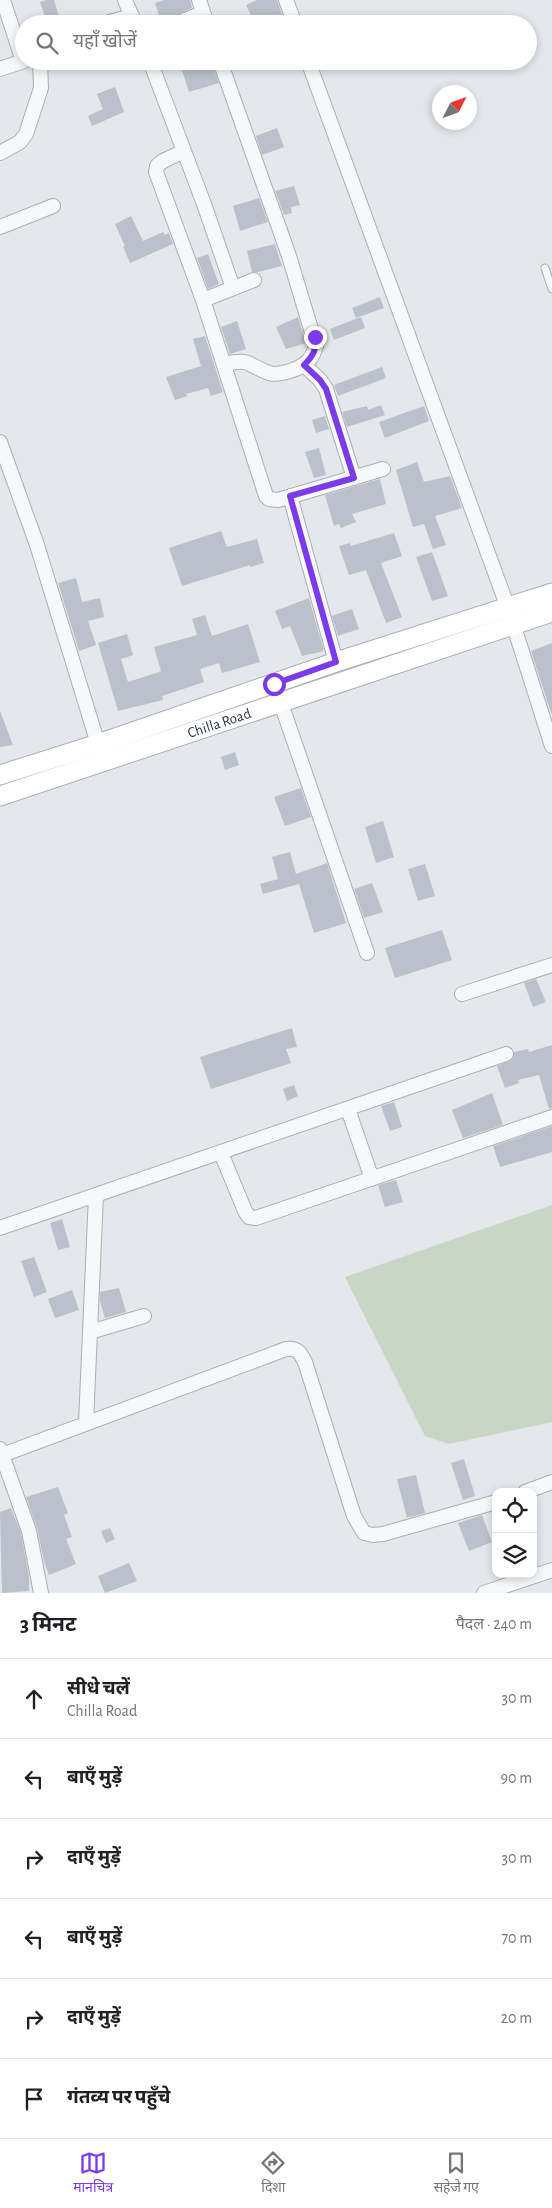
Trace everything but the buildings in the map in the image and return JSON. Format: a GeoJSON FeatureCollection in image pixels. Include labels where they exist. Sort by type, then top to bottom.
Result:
{"type":"FeatureCollection","features":[{"type":"Feature","properties":{"kind":"main road","name":"Chilla Road"},"geometry":{"type":"LineString","coordinates":[[0,796],[281,703],[510,617],[552,594]]}},
{"type":"Feature","properties":{"kind":"main road","name":"Chilla Road"},"geometry":{"type":"LineString","coordinates":[[0,775],[98,744],[336,662],[510,617],[552,612]]}},
{"type":"Feature","properties":{"kind":"street"},"geometry":{"type":"LineString","coordinates":[[3,0],[15,37]]}},
{"type":"Feature","properties":{"kind":"street"},"geometry":{"type":"LineString","coordinates":[[125,0],[131,15]]}},
{"type":"Feature","properties":{"kind":"street"},"geometry":{"type":"LineString","coordinates":[[286,0],[291,15]]}},
{"type":"Feature","properties":{"kind":"street"},"geometry":{"type":"LineString","coordinates":[[0,69],[15,64]]}},
{"type":"Feature","properties":{"kind":"street"},"geometry":{"type":"LineString","coordinates":[[0,153],[20,142],[26,134],[41,88],[40,70]]}},
{"type":"Feature","properties":{"kind":"street"},"geometry":{"type":"LineString","coordinates":[[153,70],[233,288]]}},
{"type":"Feature","properties":{"kind":"street"},"geometry":{"type":"LineString","coordinates":[[223,70],[289,256],[315,337],[316,346],[314,355],[304,365],[278,374],[270,373],[242,360],[225,364]]}},
{"type":"Feature","properties":{"kind":"street"},"geometry":{"type":"LineString","coordinates":[[311,70],[510,617],[552,746]]}},
{"type":"Feature","properties":{"kind":"street"},"geometry":{"type":"LineString","coordinates":[[184,150],[162,161],[157,166],[156,172],[225,364],[266,496],[274,501],[383,469]]}},
{"type":"Feature","properties":{"kind":"street"},"geometry":{"type":"LineString","coordinates":[[0,227],[53,206]]}},
{"type":"Feature","properties":{"kind":"street"},"geometry":{"type":"LineString","coordinates":[[203,300],[254,280]]}},
{"type":"Feature","properties":{"kind":"street"},"geometry":{"type":"LineString","coordinates":[[304,365],[320,380],[326,389],[354,478]]}},
{"type":"Feature","properties":{"kind":"street"},"geometry":{"type":"LineString","coordinates":[[0,442],[37,546],[98,744]]}},
{"type":"Feature","properties":{"kind":"street"},"geometry":{"type":"LineString","coordinates":[[290,496],[336,662]]}},
{"type":"Feature","properties":{"kind":"street"},"geometry":{"type":"LineString","coordinates":[[274,684],[367,953]]}},
{"type":"Feature","properties":{"kind":"street"},"geometry":{"type":"LineString","coordinates":[[462,994],[552,965]]}},
{"type":"Feature","properties":{"kind":"street"},"geometry":{"type":"LineString","coordinates":[[0,1228],[506,1054]]}},
{"type":"Feature","properties":{"kind":"street"},"geometry":{"type":"LineString","coordinates":[[348,1109],[372,1179]]}},
{"type":"Feature","properties":{"kind":"street"},"geometry":{"type":"LineString","coordinates":[[221,1153],[245,1212],[249,1217],[256,1218],[552,1116]]}},
{"type":"Feature","properties":{"kind":"street"},"geometry":{"type":"LineString","coordinates":[[86,1423],[96,1195]]}},
{"type":"Feature","properties":{"kind":"street"},"geometry":{"type":"LineString","coordinates":[[90,1332],[144,1316]]}},
{"type":"Feature","properties":{"kind":"street"},"geometry":{"type":"LineString","coordinates":[[41,1593],[29,1531],[2,1459],[86,1423],[286,1349],[294,1348],[300,1353],[305,1362],[354,1516],[364,1533],[373,1535],[384,1534],[492,1503]]}},
{"type":"Feature","properties":{"kind":"street"},"geometry":{"type":"LineString","coordinates":[[536,1488],[552,1482]]}},
{"type":"Feature","properties":{"kind":"street"},"geometry":{"type":"LineString","coordinates":[[484,1593],[552,1570]]}},
{"type":"Feature","properties":{"kind":"lane"},"geometry":{"type":"LineString","coordinates":[[545,268],[552,289]]}},
{"type":"Feature","properties":{"kind":"green space"},"geometry":{"type":"Polygon","coordinates":[[[552,1205],[552,1422],[449,1444],[425,1436],[345,1277],[552,1205]]]}},
{"type":"Feature","properties":{"kind":"route"},"geometry":{"type":"LineString","coordinates":[[274,684],[336,662],[290,496],[354,478],[326,389],[313,372],[304,365],[314,355],[315,337]]}}]}
